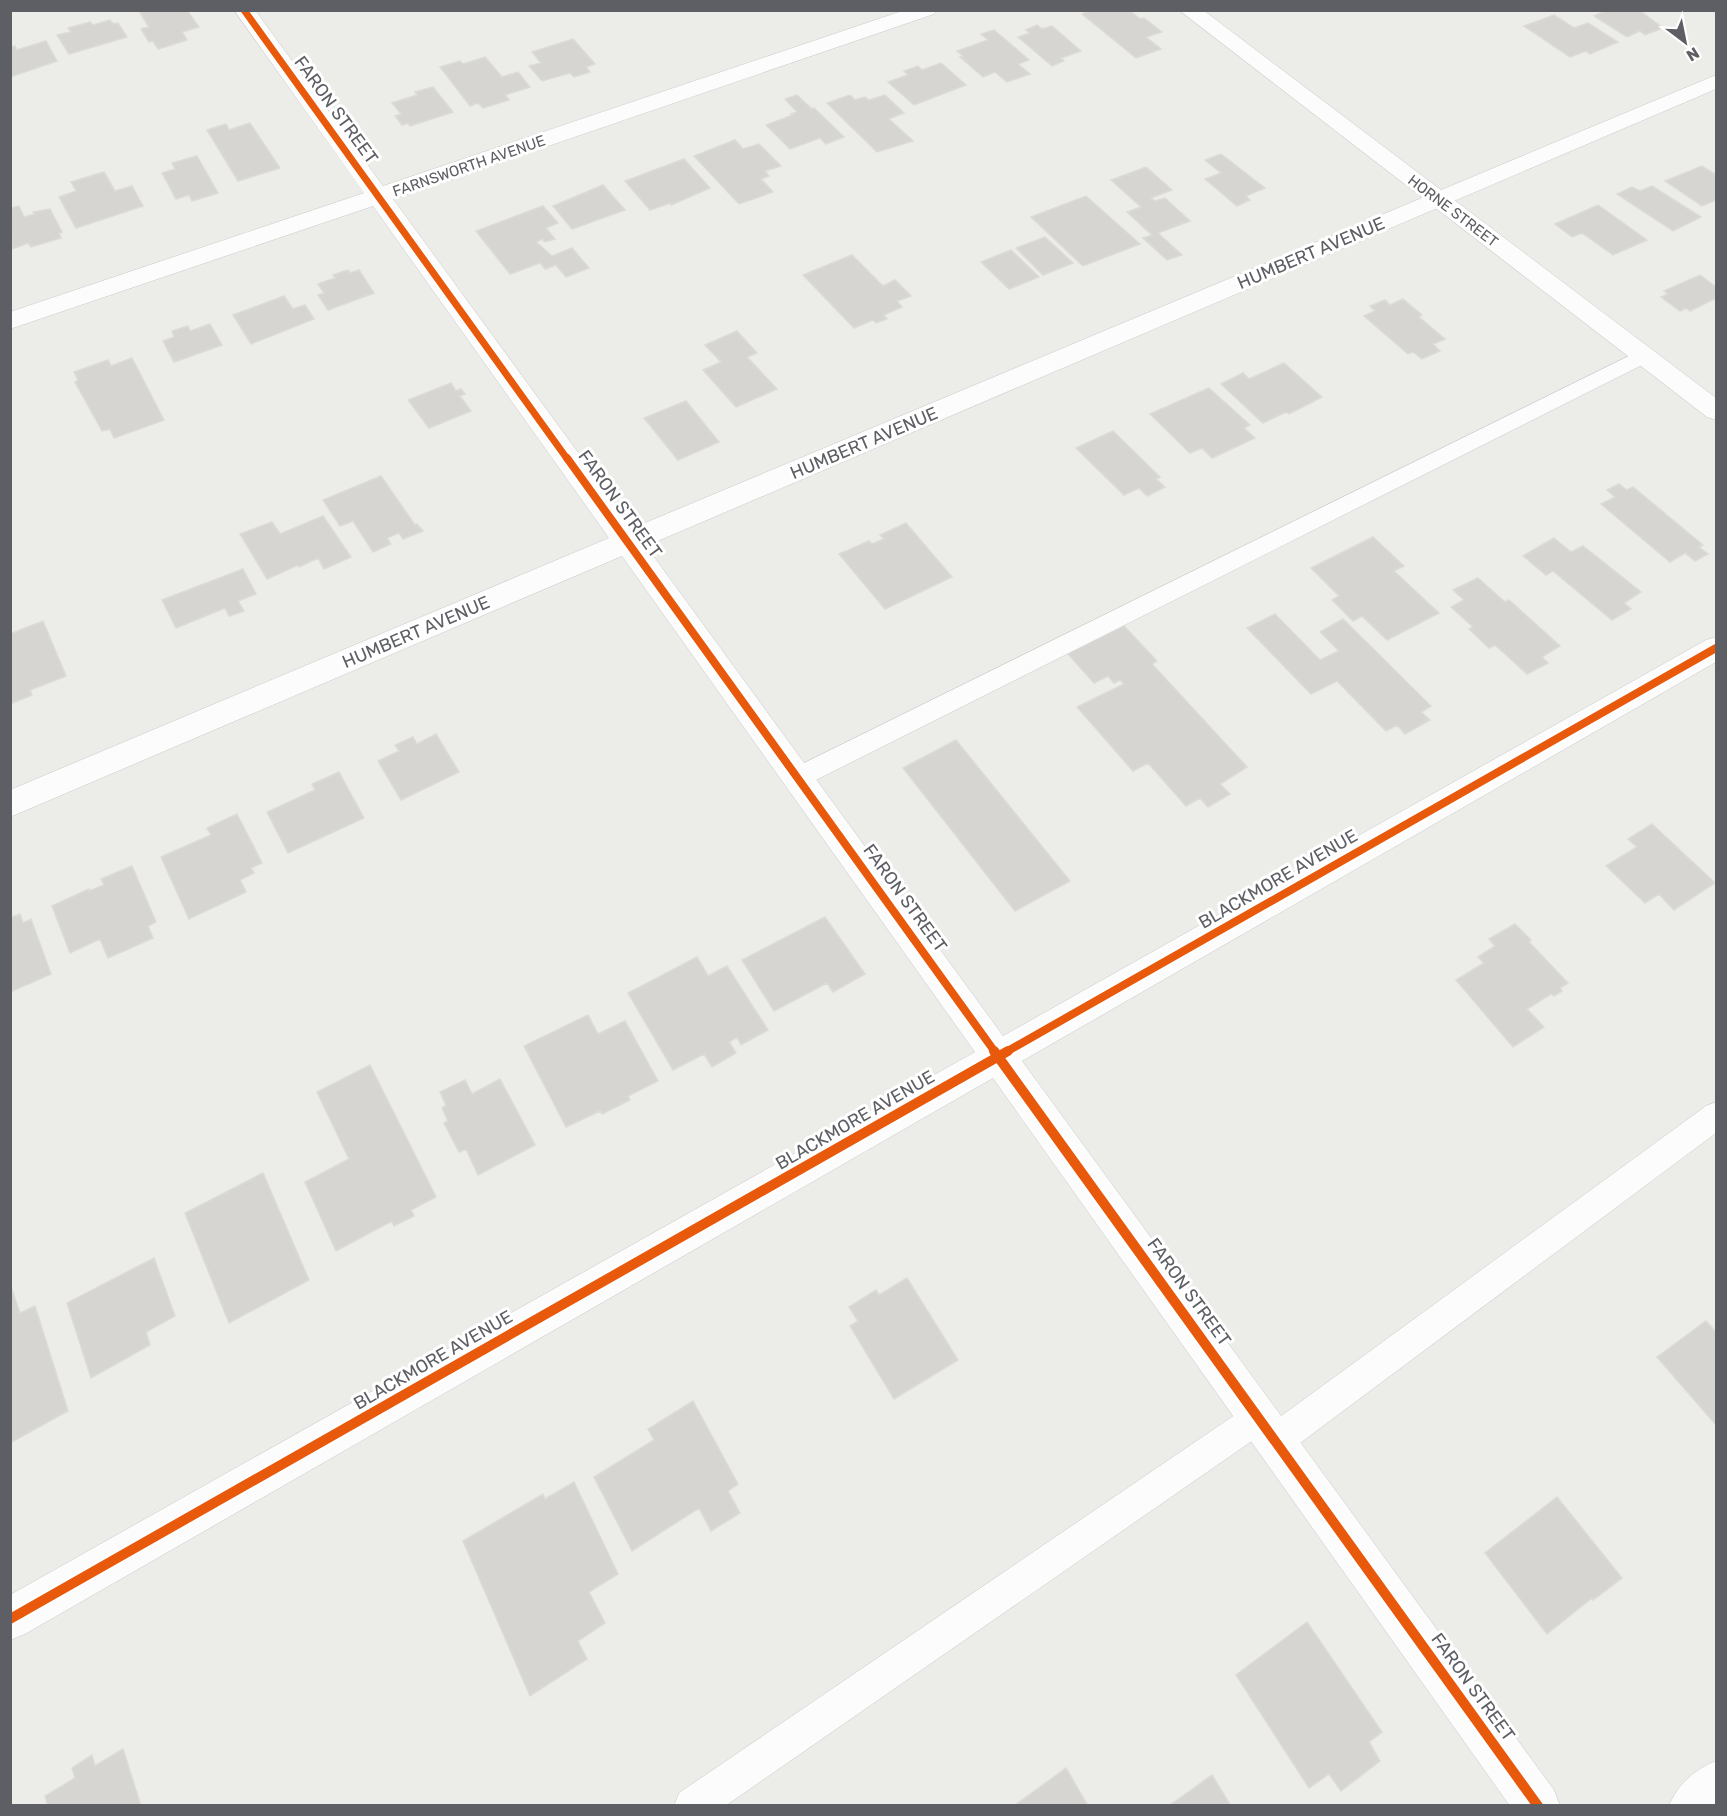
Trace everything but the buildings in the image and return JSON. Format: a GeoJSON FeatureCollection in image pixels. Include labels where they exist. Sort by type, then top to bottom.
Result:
{"type":"FeatureCollection","features":[{"type":"Feature","properties":{"kind":"street","name":"FARON STREET"},"geometry":{"type":"LineString","coordinates":[[244,10],[1539,1806]]}},
{"type":"Feature","properties":{"kind":"street","name":"FARNSWORTH AVENUE"},"geometry":{"type":"LineString","coordinates":[[10,321],[927,10]]}},
{"type":"Feature","properties":{"kind":"street","name":"HORNE STREET"},"geometry":{"type":"LineString","coordinates":[[1189,10],[1716,411]]}},
{"type":"Feature","properties":{"kind":"street","name":"HUMBERT AVENUE"},"geometry":{"type":"LineString","coordinates":[[10,804],[1716,81]]}},
{"type":"Feature","properties":{"kind":"street","name":"BLACKMORE AVENUE"},"geometry":{"type":"LineString","coordinates":[[10,1619],[1716,648]]}},
{"type":"Feature","properties":{"kind":"street"},"geometry":{"type":"LineString","coordinates":[[1691,1806],[1716,1783]]}},
{"type":"Feature","properties":{"kind":"lane"},"geometry":{"type":"LineString","coordinates":[[798,778],[1643,356]]}},
{"type":"Feature","properties":{"kind":"lane"},"geometry":{"type":"LineString","coordinates":[[692,1806],[1267,1429],[1716,1116]]}},
{"type":"Feature","properties":{"kind":"cycle path"},"geometry":{"type":"LineString","coordinates":[[244,10],[1538,1806]]}},
{"type":"Feature","properties":{"kind":"cycle path"},"geometry":{"type":"LineString","coordinates":[[10,1619],[1716,648]]}}]}
